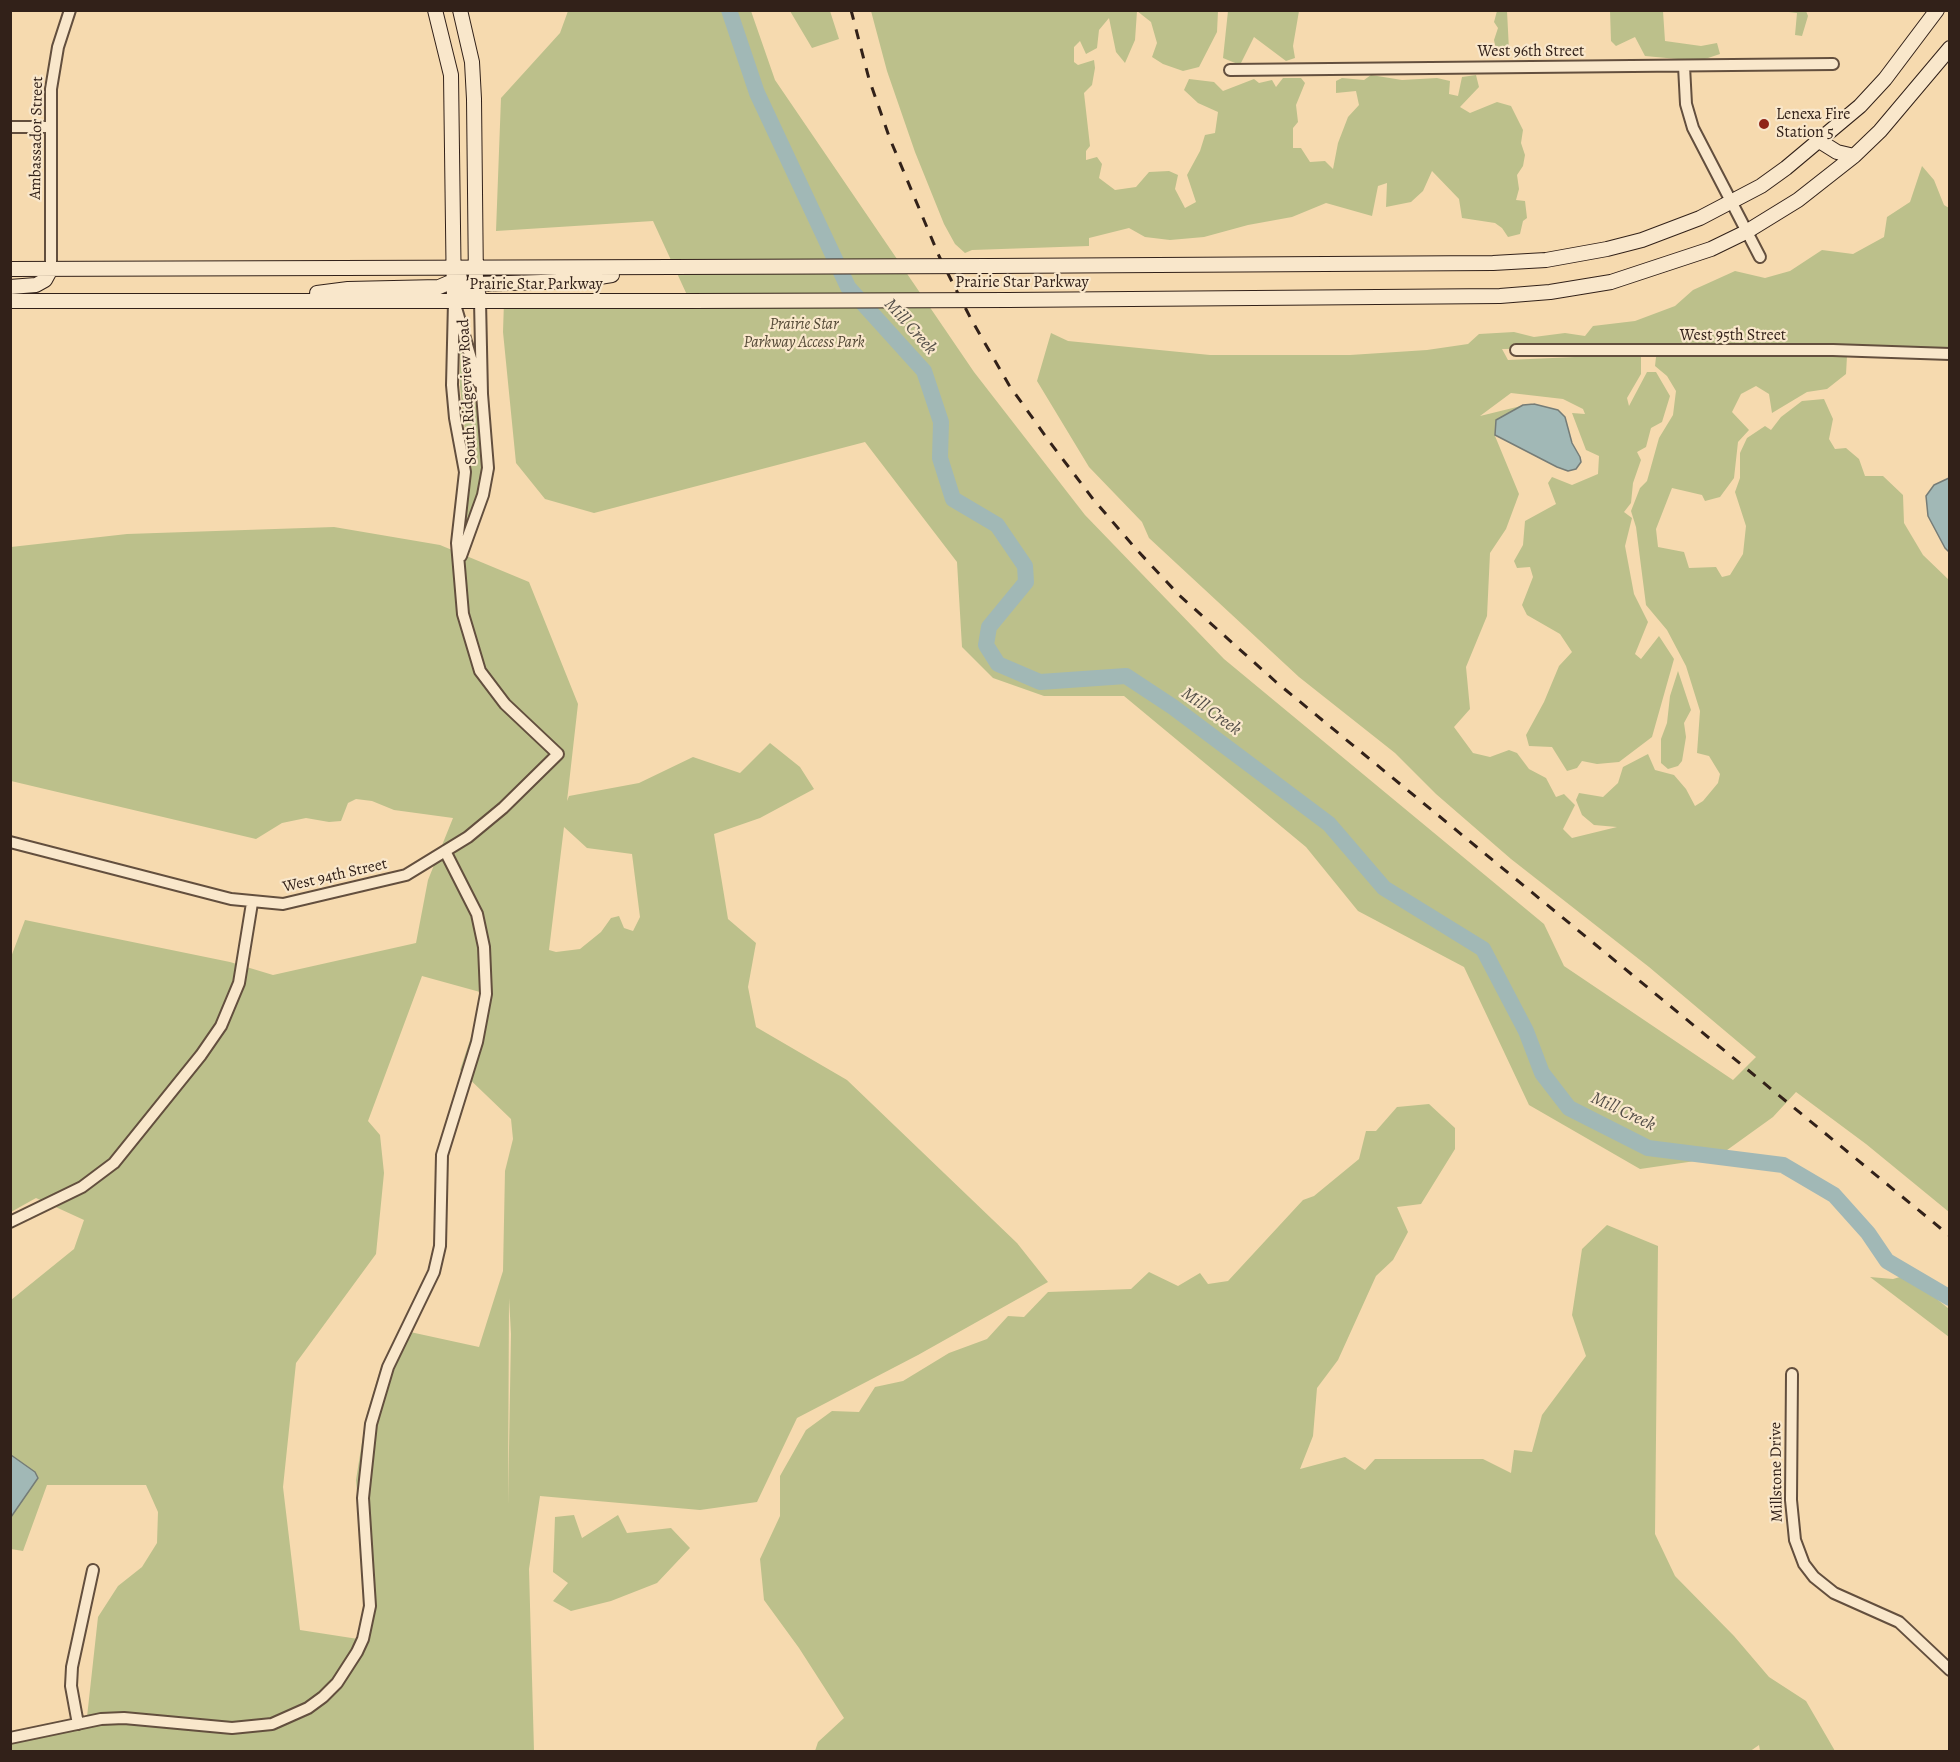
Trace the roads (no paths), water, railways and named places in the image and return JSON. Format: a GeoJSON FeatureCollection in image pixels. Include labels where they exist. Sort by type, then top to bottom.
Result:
{"type":"FeatureCollection","features":[{"type":"Feature","properties":{"kind":"main road","name":"South Ridgeview Road"},"geometry":{"type":"LineString","coordinates":[[435,10],[451,75],[450,279],[454,302]]}},
{"type":"Feature","properties":{"kind":"main road","name":"South Ridgeview Road"},"geometry":{"type":"LineString","coordinates":[[460,10],[472,62],[476,284],[480,301]]}},
{"type":"Feature","properties":{"kind":"main road","name":"Prairie Star Parkway"},"geometry":{"type":"LineString","coordinates":[[10,269],[423,268],[450,279],[477,268],[1528,262],[1576,256],[1642,240],[1701,218],[1761,186],[1821,142],[1885,79],[1937,10]]}},
{"type":"Feature","properties":{"kind":"main road","name":"Prairie Star Parkway"},"geometry":{"type":"LineString","coordinates":[[10,301],[1008,300],[1527,294],[1579,288],[1647,272],[1711,249],[1746,232],[1798,200],[1854,156],[1907,102],[1950,48]]}},
{"type":"Feature","properties":{"kind":"main road"},"geometry":{"type":"LineString","coordinates":[[1821,142],[1837,152],[1854,156]]}},
{"type":"Feature","properties":{"kind":"main road"},"geometry":{"type":"LineString","coordinates":[[10,287],[36,285],[45,280],[51,268]]}},
{"type":"Feature","properties":{"kind":"main road"},"geometry":{"type":"LineString","coordinates":[[454,302],[463,290],[476,284],[574,281],[638,268]]}},
{"type":"Feature","properties":{"kind":"main road"},"geometry":{"type":"LineString","coordinates":[[298,300],[318,292],[450,279]]}},
{"type":"Feature","properties":{"kind":"street","name":"Ambassador Street"},"geometry":{"type":"LineString","coordinates":[[51,268],[50,127],[53,70],[70,10]]}},
{"type":"Feature","properties":{"kind":"street","name":"West 96th Street"},"geometry":{"type":"LineString","coordinates":[[1230,69],[1833,64]]}},
{"type":"Feature","properties":{"kind":"street"},"geometry":{"type":"LineString","coordinates":[[1684,66],[1686,104],[1693,128],[1760,257]]}},
{"type":"Feature","properties":{"kind":"street"},"geometry":{"type":"LineString","coordinates":[[10,127],[50,127]]}},
{"type":"Feature","properties":{"kind":"street","name":"South Ridgeview Road"},"geometry":{"type":"LineString","coordinates":[[459,568],[463,547],[483,495],[488,468],[482,394],[480,301]]}},
{"type":"Feature","properties":{"kind":"street"},"geometry":{"type":"LineString","coordinates":[[454,302],[482,394]]}},
{"type":"Feature","properties":{"kind":"street","name":"South Ridgeview Road"},"geometry":{"type":"LineString","coordinates":[[454,302],[452,386],[455,418],[465,472],[457,543],[459,568]]}},
{"type":"Feature","properties":{"kind":"street","name":"West 95th Street"},"geometry":{"type":"LineString","coordinates":[[1516,350],[1833,350],[1950,354]]}},
{"type":"Feature","properties":{"kind":"street","name":"West 94th Street"},"geometry":{"type":"LineString","coordinates":[[10,842],[252,903],[283,904],[406,874],[445,851],[503,808],[558,754],[505,705],[480,671],[463,614],[459,568]]}},
{"type":"Feature","properties":{"kind":"street"},"geometry":{"type":"LineString","coordinates":[[10,1738],[78,1724],[124,1718],[232,1728],[272,1724],[308,1708],[323,1697],[349,1667],[363,1639],[371,1589],[363,1497],[371,1424],[388,1367],[434,1272],[440,1246],[442,1155],[477,1042],[486,994],[484,946],[477,914],[445,851]]}},
{"type":"Feature","properties":{"kind":"street"},"geometry":{"type":"LineString","coordinates":[[10,1222],[82,1187],[114,1163],[201,1055],[221,1026],[239,983],[252,903]]}},
{"type":"Feature","properties":{"kind":"street","name":"Millstone Drive"},"geometry":{"type":"LineString","coordinates":[[1792,1374],[1791,1500],[1795,1540],[1804,1564],[1814,1577],[1834,1593],[1899,1622],[1950,1670]]}},
{"type":"Feature","properties":{"kind":"street"},"geometry":{"type":"LineString","coordinates":[[78,1724],[71,1686],[72,1667],[93,1570]]}},
{"type":"Feature","properties":{"kind":"water"},"geometry":{"type":"Polygon","coordinates":[[[1534,404],[1558,410],[1565,417],[1572,443],[1580,457],[1581,462],[1576,469],[1568,471],[1557,467],[1495,435],[1496,420],[1523,405],[1534,404]]]}},
{"type":"Feature","properties":{"kind":"water"},"geometry":{"type":"Polygon","coordinates":[[[1949,478],[1949,552],[1928,516],[1926,496],[1934,485],[1949,478]]]}},
{"type":"Feature","properties":{"kind":"water"},"geometry":{"type":"Polygon","coordinates":[[[11,1455],[35,1472],[38,1478],[11,1517],[11,1455]]]}},
{"type":"Feature","properties":{"kind":"waterway","name":"Mill Creek"},"geometry":{"type":"LineString","coordinates":[[729,10],[757,93],[848,287],[924,371],[941,422],[940,458],[953,499],[997,525],[1025,566],[1026,582],[989,627],[986,645],[998,664],[1040,682],[1126,676],[1173,707],[1329,824],[1384,888],[1483,949],[1526,1031],[1542,1073],[1569,1108],[1648,1148],[1783,1165],[1834,1195],[1868,1233],[1887,1261],[1950,1298]]}},
{"type":"Feature","properties":{"kind":"railway"},"geometry":{"type":"LineString","coordinates":[[851,10],[869,79],[890,139],[939,256],[971,319],[1009,385],[1049,441],[1093,499],[1136,549],[1179,595],[1276,682],[1950,1236]]}},
{"type":"Feature","properties":{"kind":"place","name":"Lenexa Fire Station 5"},"geometry":{"type":"Point","coordinates":[1764,124]}},
{"type":"Feature","properties":{"kind":"park label","name":"Prairie Star Parkway Access Park"},"geometry":{"type":"Point","coordinates":[804,334]}}]}
